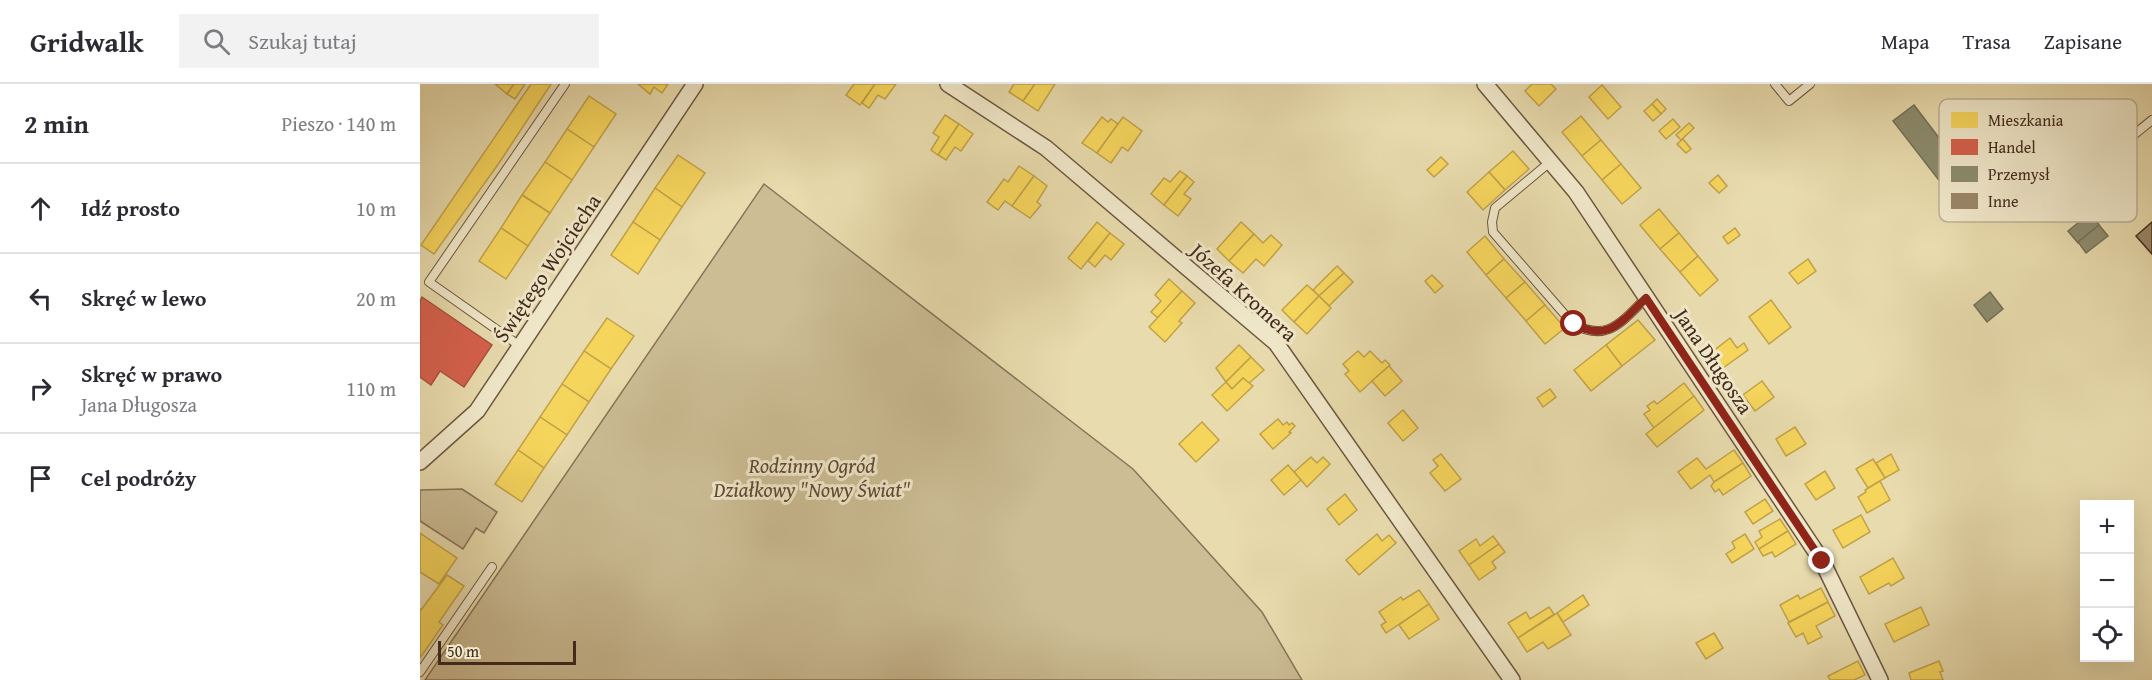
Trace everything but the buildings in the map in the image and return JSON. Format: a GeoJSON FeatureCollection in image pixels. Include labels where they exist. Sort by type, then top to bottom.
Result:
{"type":"FeatureCollection","features":[{"type":"Feature","properties":{"kind":"street","name":"Świętego Wojciecha"},"geometry":{"type":"LineString","coordinates":[[420,462],[477,411],[695,84]]}},
{"type":"Feature","properties":{"kind":"street","name":"Józefa Kromera"},"geometry":{"type":"LineString","coordinates":[[948,84],[1046,148],[1276,344],[1512,680]]}},
{"type":"Feature","properties":{"kind":"street","name":"Jana Długosza"},"geometry":{"type":"LineString","coordinates":[[1485,84],[1576,192],[1822,561],[1880,680]]}},
{"type":"Feature","properties":{"kind":"lane"},"geometry":{"type":"LineString","coordinates":[[520,346],[429,282],[565,84]]}},
{"type":"Feature","properties":{"kind":"lane"},"geometry":{"type":"LineString","coordinates":[[1775,84],[1789,101],[1810,84]]}},
{"type":"Feature","properties":{"kind":"lane"},"geometry":{"type":"LineString","coordinates":[[2137,132],[2152,120]]}},
{"type":"Feature","properties":{"kind":"lane"},"geometry":{"type":"LineString","coordinates":[[1550,162],[1495,208],[1492,222],[1493,232],[1574,324],[1588,332],[1605,331],[1619,324],[1646,298]]}},
{"type":"Feature","properties":{"kind":"lane"},"geometry":{"type":"LineString","coordinates":[[420,672],[492,567]]}},
{"type":"Feature","properties":{"kind":"green space","name":"Rodzinny Ogród Działkowy \"Nowy Świat\""},"geometry":{"type":"Polygon","coordinates":[[[764,184],[1133,469],[1262,612],[1302,680],[425,680],[764,184]]]}},
{"type":"Feature","properties":{"kind":"green space"},"geometry":{"type":"Polygon","coordinates":[[[462,489],[497,512],[484,533],[476,528],[463,549],[420,521],[420,490],[462,489]]]}},
{"type":"Feature","properties":{"kind":"route"},"geometry":{"type":"LineString","coordinates":[[1574,324],[1588,332],[1605,331],[1619,324],[1646,298],[1822,561]]}}]}
